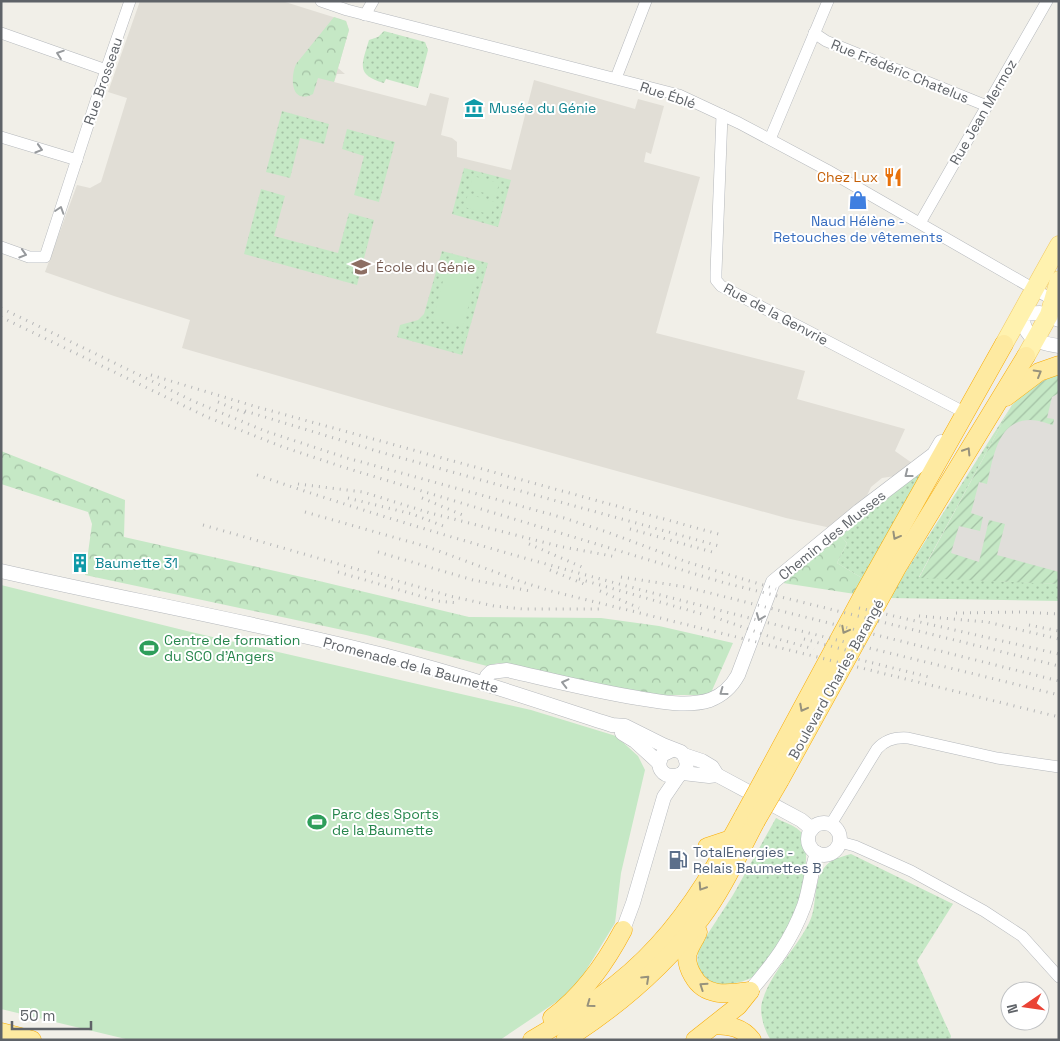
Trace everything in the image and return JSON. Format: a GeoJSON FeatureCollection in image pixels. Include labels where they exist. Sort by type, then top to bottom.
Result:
{"type":"FeatureCollection","features":[{"type":"Feature","properties":{"kind":"highway","name":"Boulevard Charles Barangé"},"geometry":{"type":"LineString","coordinates":[[773,777],[896,536],[1004,344]]}},
{"type":"Feature","properties":{"kind":"highway","name":"Boulevard Charles Barangé"},"geometry":{"type":"LineString","coordinates":[[565,1040],[626,997],[673,951],[702,917],[750,818],[773,777],[898,566],[1026,356]]}},
{"type":"Feature","properties":{"kind":"highway"},"geometry":{"type":"LineString","coordinates":[[993,409],[1039,372],[1059,365]]}},
{"type":"Feature","properties":{"kind":"highway","name":"Boulevard Charles Barangé"},"geometry":{"type":"LineString","coordinates":[[532,1040],[576,1014],[613,987],[657,946],[684,914],[731,839],[750,818]]}},
{"type":"Feature","properties":{"kind":"highway"},"geometry":{"type":"LineString","coordinates":[[707,848],[731,839]]}},
{"type":"Feature","properties":{"kind":"highway"},"geometry":{"type":"LineString","coordinates":[[702,917],[687,960],[690,971],[697,983],[716,994],[750,991]]}},
{"type":"Feature","properties":{"kind":"highway"},"geometry":{"type":"LineString","coordinates":[[532,1040],[545,1022],[566,1007],[588,985],[612,952],[623,930]]}},
{"type":"Feature","properties":{"kind":"highway"},"geometry":{"type":"LineString","coordinates":[[696,1040],[738,1006],[750,991]]}},
{"type":"Feature","properties":{"kind":"highway"},"geometry":{"type":"LineString","coordinates":[[715,1025],[735,1027],[746,1032],[752,1040]]}},
{"type":"Feature","properties":{"kind":"highway"},"geometry":{"type":"LineString","coordinates":[[1,1032],[32,1040]]}},
{"type":"Feature","properties":{"kind":"main road","name":"Boulevard Charles Barangé"},"geometry":{"type":"LineString","coordinates":[[1004,344],[1059,245]]}},
{"type":"Feature","properties":{"kind":"main road","name":"Boulevard Charles Barangé"},"geometry":{"type":"LineString","coordinates":[[1026,356],[1038,342],[1055,310],[1059,280]]}},
{"type":"Feature","properties":{"kind":"street","name":"Rue Brosseau"},"geometry":{"type":"LineString","coordinates":[[1,247],[29,257],[45,256],[130,1]]}},
{"type":"Feature","properties":{"kind":"street","name":"Rue Éblé"},"geometry":{"type":"LineString","coordinates":[[321,1],[365,15],[679,95],[770,139],[920,223],[1034,290],[1055,310]]}},
{"type":"Feature","properties":{"kind":"street"},"geometry":{"type":"LineString","coordinates":[[365,15],[373,1]]}},
{"type":"Feature","properties":{"kind":"street"},"geometry":{"type":"LineString","coordinates":[[616,78],[646,1]]}},
{"type":"Feature","properties":{"kind":"street"},"geometry":{"type":"LineString","coordinates":[[770,139],[828,1]]}},
{"type":"Feature","properties":{"kind":"street","name":"Rue Jean Mermoz"},"geometry":{"type":"LineString","coordinates":[[920,223],[1047,1]]}},
{"type":"Feature","properties":{"kind":"street"},"geometry":{"type":"LineString","coordinates":[[1,33],[106,70]]}},
{"type":"Feature","properties":{"kind":"street","name":"Rue Frédéric Chatelus"},"geometry":{"type":"LineString","coordinates":[[814,33],[826,41],[987,106]]}},
{"type":"Feature","properties":{"kind":"street","name":"Rue de la Genvrie"},"geometry":{"type":"LineString","coordinates":[[722,115],[716,272],[718,283],[958,410]]}},
{"type":"Feature","properties":{"kind":"street"},"geometry":{"type":"LineString","coordinates":[[1,137],[76,160]]}},
{"type":"Feature","properties":{"kind":"street"},"geometry":{"type":"LineString","coordinates":[[1012,277],[1018,286],[1024,328],[1038,342],[1059,346]]}},
{"type":"Feature","properties":{"kind":"street"},"geometry":{"type":"LineString","coordinates":[[1021,314],[1055,310]]}},
{"type":"Feature","properties":{"kind":"street","name":"Boulevard Charles Barangé"},"geometry":{"type":"LineString","coordinates":[[958,410],[979,372],[1004,344]]}},
{"type":"Feature","properties":{"kind":"street","name":"Chemin des Musses"},"geometry":{"type":"LineString","coordinates":[[485,684],[491,672],[507,670],[601,692],[665,702],[699,702],[711,700],[722,694],[731,686],[738,675],[773,582],[934,454],[958,410]]}},
{"type":"Feature","properties":{"kind":"street","name":"Promenade de la Baumette"},"geometry":{"type":"LineString","coordinates":[[1,571],[200,612],[360,649],[485,684],[612,725],[625,726],[678,753],[702,761],[712,767],[717,775],[801,820],[812,829]]}},
{"type":"Feature","properties":{"kind":"street","name":"Promenade de la Baumette"},"geometry":{"type":"LineString","coordinates":[[612,725],[622,734],[635,741],[672,777],[681,774],[717,775]]}},
{"type":"Feature","properties":{"kind":"street"},"geometry":{"type":"LineString","coordinates":[[831,824],[877,749],[885,742],[896,738],[908,738],[997,758],[1059,767]]}},
{"type":"Feature","properties":{"kind":"street"},"geometry":{"type":"LineString","coordinates":[[623,930],[634,903],[664,797],[686,764],[678,753],[665,752],[661,767],[664,797]]}},
{"type":"Feature","properties":{"kind":"street"},"geometry":{"type":"LineString","coordinates":[[821,823],[831,824],[839,832],[840,842],[831,854],[821,855],[810,845],[809,834],[812,829],[821,823]]}},
{"type":"Feature","properties":{"kind":"street"},"geometry":{"type":"LineString","coordinates":[[840,842],[855,846],[911,872],[984,912],[1022,936],[1059,977]]}},
{"type":"Feature","properties":{"kind":"street"},"geometry":{"type":"LineString","coordinates":[[750,991],[778,958],[794,930],[805,904],[810,874],[817,853]]}},
{"type":"Feature","properties":{"kind":"shaded area","name":"École du Génie"},"geometry":{"type":"Polygon","coordinates":[[[140,1],[282,1],[346,21],[349,30],[338,68],[345,74],[337,74],[334,82],[426,106],[430,93],[449,98],[441,135],[452,138],[457,142],[457,157],[511,170],[534,80],[635,109],[638,99],[664,106],[651,154],[646,152],[644,162],[700,177],[656,333],[805,371],[797,399],[905,429],[895,451],[912,463],[895,476],[882,478],[871,487],[865,500],[831,528],[786,518],[386,407],[182,348],[190,320],[45,272],[77,185],[90,188],[101,182],[127,98],[108,92],[140,1]]]}},
{"type":"Feature","properties":{"kind":"shaded area"},"geometry":{"type":"Polygon","coordinates":[[[1059,374],[1059,584],[919,578],[1012,405],[1059,374]]]}},
{"type":"Feature","properties":{"kind":"green space"},"geometry":{"type":"Polygon","coordinates":[[[334,17],[346,21],[349,30],[334,82],[318,78],[313,94],[300,96],[296,93],[293,83],[296,64],[334,17]]]}},
{"type":"Feature","properties":{"kind":"green space"},"geometry":{"type":"Polygon","coordinates":[[[384,31],[425,42],[428,50],[418,88],[386,79],[384,83],[368,76],[365,72],[363,62],[369,40],[378,37],[384,31]]]}},
{"type":"Feature","properties":{"kind":"green space"},"geometry":{"type":"Polygon","coordinates":[[[282,111],[329,124],[324,144],[300,138],[290,178],[266,172],[282,111]]]}},
{"type":"Feature","properties":{"kind":"green space"},"geometry":{"type":"Polygon","coordinates":[[[347,129],[395,142],[379,202],[354,195],[364,156],[342,149],[347,129]]]}},
{"type":"Feature","properties":{"kind":"green space"},"geometry":{"type":"Polygon","coordinates":[[[464,168],[511,180],[498,227],[452,214],[464,168]]]}},
{"type":"Feature","properties":{"kind":"green space"},"geometry":{"type":"Polygon","coordinates":[[[473,176],[499,183],[496,196],[469,189],[473,176]]]}},
{"type":"Feature","properties":{"kind":"green space"},"geometry":{"type":"Polygon","coordinates":[[[261,189],[285,196],[274,236],[338,253],[349,213],[374,220],[357,285],[244,254],[261,189]]]}},
{"type":"Feature","properties":{"kind":"green space"},"geometry":{"type":"Polygon","coordinates":[[[468,194],[495,202],[491,215],[464,207],[468,194]]]}},
{"type":"Feature","properties":{"kind":"green space"},"geometry":{"type":"Polygon","coordinates":[[[442,251],[488,263],[462,355],[397,337],[400,325],[418,320],[424,314],[442,251]]]}},
{"type":"Feature","properties":{"kind":"green space"},"geometry":{"type":"Polygon","coordinates":[[[450,254],[480,262],[463,327],[433,319],[450,254]]]}},
{"type":"Feature","properties":{"kind":"green space"},"geometry":{"type":"Polygon","coordinates":[[[1059,374],[1059,393],[1052,397],[1047,418],[1054,419],[1053,425],[1030,420],[1019,422],[1003,434],[998,443],[987,484],[979,482],[971,513],[983,517],[980,531],[959,526],[951,553],[979,562],[989,520],[1005,524],[997,555],[1059,572],[1059,584],[919,578],[1012,405],[1033,386],[1059,374]]]}},
{"type":"Feature","properties":{"kind":"green space"},"geometry":{"type":"Polygon","coordinates":[[[1012,405],[919,577],[1059,584],[1059,601],[889,598],[1012,405]]]}},
{"type":"Feature","properties":{"kind":"green space"},"geometry":{"type":"Polygon","coordinates":[[[1,451],[125,500],[124,537],[469,617],[601,618],[659,626],[733,643],[710,695],[654,695],[498,663],[487,666],[366,635],[85,575],[92,524],[88,512],[1,484],[1,451]]]}},
{"type":"Feature","properties":{"kind":"green space"},"geometry":{"type":"Polygon","coordinates":[[[920,472],[923,475],[862,578],[837,563],[847,543],[840,535],[920,472]]]}},
{"type":"Feature","properties":{"kind":"green space"},"geometry":{"type":"Polygon","coordinates":[[[840,535],[847,543],[837,563],[862,578],[855,594],[783,583],[840,535]]]}},
{"type":"Feature","properties":{"kind":"green space","name":"Parc des Sports de la Baumette"},"geometry":{"type":"Polygon","coordinates":[[[1,585],[191,632],[531,710],[616,736],[638,756],[645,770],[621,873],[615,923],[574,990],[500,1040],[130,1040],[1,1009],[1,585]]]}},
{"type":"Feature","properties":{"kind":"green space"},"geometry":{"type":"Polygon","coordinates":[[[776,818],[800,831],[806,848],[803,886],[795,917],[779,947],[757,974],[741,982],[710,984],[697,970],[698,949],[733,895],[776,818]]]}},
{"type":"Feature","properties":{"kind":"green space"},"geometry":{"type":"Polygon","coordinates":[[[851,854],[953,904],[917,961],[951,1036],[950,1040],[771,1040],[768,1036],[762,1020],[761,1009],[767,989],[809,923],[820,874],[826,865],[833,860],[851,854]]]}},
{"type":"Feature","properties":{"kind":"railway"},"geometry":{"type":"LineString","coordinates":[[1,308],[193,401],[265,431],[347,458],[564,518],[687,562],[776,589]]}},
{"type":"Feature","properties":{"kind":"railway"},"geometry":{"type":"LineString","coordinates":[[1,317],[207,417],[283,447],[346,468],[725,583],[1059,666]]}},
{"type":"Feature","properties":{"kind":"railway"},"geometry":{"type":"LineString","coordinates":[[151,375],[257,407],[722,535]]}},
{"type":"Feature","properties":{"kind":"railway"},"geometry":{"type":"LineString","coordinates":[[218,402],[250,415]]}},
{"type":"Feature","properties":{"kind":"railway"},"geometry":{"type":"LineString","coordinates":[[245,411],[380,452],[719,546]]}},
{"type":"Feature","properties":{"kind":"railway"},"geometry":{"type":"LineString","coordinates":[[257,475],[455,538],[655,594],[1059,695]]}},
{"type":"Feature","properties":{"kind":"railway"},"geometry":{"type":"LineString","coordinates":[[298,484],[363,492],[430,513],[558,546],[617,557]]}},
{"type":"Feature","properties":{"kind":"railway"},"geometry":{"type":"LineString","coordinates":[[348,498],[412,514],[446,527]]}},
{"type":"Feature","properties":{"kind":"railway"},"geometry":{"type":"LineString","coordinates":[[422,498],[465,516]]}},
{"type":"Feature","properties":{"kind":"railway"},"geometry":{"type":"LineString","coordinates":[[305,512],[428,547],[551,591],[1059,717]]}},
{"type":"Feature","properties":{"kind":"railway"},"geometry":{"type":"LineString","coordinates":[[203,525],[450,596],[494,606],[523,609],[602,609]]}},
{"type":"Feature","properties":{"kind":"railway"},"geometry":{"type":"LineString","coordinates":[[630,529],[716,553]]}},
{"type":"Feature","properties":{"kind":"railway"},"geometry":{"type":"LineString","coordinates":[[529,544],[582,567]]}},
{"type":"Feature","properties":{"kind":"railway"},"geometry":{"type":"LineString","coordinates":[[378,552],[473,580],[530,591]]}},
{"type":"Feature","properties":{"kind":"railway"},"geometry":{"type":"LineString","coordinates":[[550,570],[584,584]]}},
{"type":"Feature","properties":{"kind":"railway"},"geometry":{"type":"LineString","coordinates":[[338,572],[437,601],[458,603]]}},
{"type":"Feature","properties":{"kind":"railway"},"geometry":{"type":"LineString","coordinates":[[621,577],[686,587],[1059,681]]}},
{"type":"Feature","properties":{"kind":"railway"},"geometry":{"type":"LineString","coordinates":[[579,579],[702,614]]}},
{"type":"Feature","properties":{"kind":"railway"},"geometry":{"type":"LineString","coordinates":[[600,591],[639,608]]}},
{"type":"Feature","properties":{"kind":"railway"},"geometry":{"type":"LineString","coordinates":[[859,608],[1059,654]]}},
{"type":"Feature","properties":{"kind":"railway"},"geometry":{"type":"LineString","coordinates":[[956,613],[1021,612],[1059,614]]}},
{"type":"Feature","properties":{"kind":"railway"},"geometry":{"type":"LineString","coordinates":[[919,616],[987,622],[1059,639]]}},
{"type":"Feature","properties":{"kind":"railway"},"geometry":{"type":"LineString","coordinates":[[714,617],[771,637],[814,649]]}},
{"type":"Feature","properties":{"kind":"railway"},"geometry":{"type":"LineString","coordinates":[[1029,625],[1059,631]]}},
{"type":"Feature","properties":{"kind":"railway"},"geometry":{"type":"LineString","coordinates":[[804,639],[857,653]]}},
{"type":"Feature","properties":{"kind":"railway"},"geometry":{"type":"LineString","coordinates":[[845,656],[933,678]]}},
{"type":"Feature","properties":{"kind":"place","name":"Musée du Génie"},"geometry":{"type":"Point","coordinates":[474,108]}},
{"type":"Feature","properties":{"kind":"place","name":"Chez Lux"},"geometry":{"type":"Point","coordinates":[893,177]}},
{"type":"Feature","properties":{"kind":"place","name":"Naud Hélène - Retouches de vêtements"},"geometry":{"type":"Point","coordinates":[858,200]}},
{"type":"Feature","properties":{"kind":"place","name":"École du Génie"},"geometry":{"type":"Point","coordinates":[361,267]}},
{"type":"Feature","properties":{"kind":"place","name":"Baumette 31"},"geometry":{"type":"Point","coordinates":[80,563]}},
{"type":"Feature","properties":{"kind":"place","name":"Centre de formation du SCO d’Angers"},"geometry":{"type":"Point","coordinates":[149,648]}},
{"type":"Feature","properties":{"kind":"place","name":"Parc des Sports de la Baumette"},"geometry":{"type":"Point","coordinates":[317,822]}},
{"type":"Feature","properties":{"kind":"place","name":"TotalEnergies - Relais Baumettes B"},"geometry":{"type":"Point","coordinates":[678,860]}}]}
